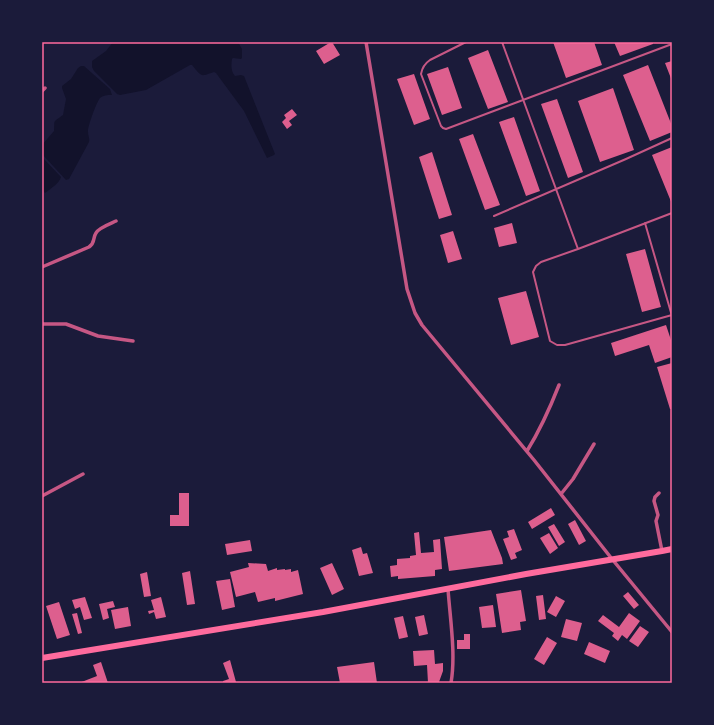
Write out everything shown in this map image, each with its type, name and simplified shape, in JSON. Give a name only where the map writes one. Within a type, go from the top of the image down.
[{"type":"highway","points":[[42,658],[323,612],[526,574],[672,549]]},
{"type":"street","points":[[366,42],[407,289],[413,308],[422,325],[527,451],[672,632]]},
{"type":"street","points":[[42,267],[89,247],[94,242],[97,230],[116,221]]},
{"type":"street","points":[[42,324],[66,324],[98,336],[133,341]]},
{"type":"street","points":[[527,451],[544,420],[559,385]]},
{"type":"street","points":[[561,494],[573,479],[594,444]]},
{"type":"street","points":[[42,496],[83,474]]},
{"type":"street","points":[[658,493],[654,501],[658,515],[656,521],[662,551]]},
{"type":"street","points":[[448,589],[452,641],[451,683]]},
{"type":"lane","points":[[466,42],[430,60],[422,69],[421,74],[440,126],[446,129],[672,44]]},
{"type":"lane","points":[[502,42],[578,249]]},
{"type":"lane","points":[[494,216],[672,138]]},
{"type":"lane","points":[[645,223],[672,316],[565,345],[557,345],[550,341],[533,272],[536,266],[541,262],[578,249],[645,223],[672,213]]},
{"type":"shaded area","points":[[113,42],[238,42],[242,49],[242,58],[233,58],[231,66],[235,76],[244,76],[275,154],[267,158],[244,111],[214,72],[202,75],[192,65],[190,65],[146,90],[120,95],[117,94],[94,71],[92,67],[92,61],[106,51]]},
{"type":"shaded area","points":[[81,66],[84,66],[110,89],[112,95],[107,95],[100,98],[89,125],[89,142],[69,179],[66,180],[42,154],[42,145],[54,131],[55,122],[57,119],[63,115],[66,99],[62,86],[71,79]]},
{"type":"shaded area","points":[[42,157],[61,177],[57,184],[45,193],[42,189]]},
{"type":"building","points":[[331,42],[340,55],[324,64],[316,51]]},
{"type":"building","points":[[553,42],[594,42],[602,65],[566,78]]},
{"type":"building","points":[[614,42],[653,42],[653,44],[620,56]]},
{"type":"building","points":[[488,50],[508,102],[488,109],[468,58]]},
{"type":"building","points":[[672,61],[672,81],[665,63]]},
{"type":"building","points":[[648,65],[672,126],[672,132],[650,141],[623,75]]},
{"type":"building","points":[[448,67],[462,108],[442,115],[427,74]]},
{"type":"building","points":[[414,74],[430,119],[414,125],[397,79]]},
{"type":"building","points":[[613,88],[634,150],[600,162],[578,101]]},
{"type":"building","points":[[557,99],[583,172],[568,178],[541,104]]},
{"type":"building","points":[[292,109],[297,115],[289,121],[292,125],[287,129],[282,122],[286,118],[284,115]]},
{"type":"building","points":[[514,117],[540,191],[526,196],[499,122]]},
{"type":"building","points":[[473,134],[500,205],[485,210],[459,139]]},
{"type":"building","points":[[672,147],[672,204],[652,155]]},
{"type":"building","points":[[432,152],[452,215],[439,219],[419,157]]},
{"type":"building","points":[[512,223],[517,243],[499,247],[494,228]]},
{"type":"building","points":[[453,231],[462,259],[448,263],[440,235]]},
{"type":"building","points":[[645,249],[661,307],[642,312],[626,254]]},
{"type":"building","points":[[526,291],[539,337],[511,345],[498,298]]},
{"type":"building","points":[[666,325],[672,343],[672,357],[655,363],[649,345],[615,356],[611,343]]},
{"type":"building","points":[[672,363],[672,409],[670,409],[657,367]]},
{"type":"building","points":[[179,493],[189,493],[189,526],[170,526],[170,515],[179,515]]},
{"type":"building","points":[[551,508],[555,515],[532,529],[528,522]]},
{"type":"building","points":[[575,520],[586,541],[579,545],[568,524]]},
{"type":"building","points":[[554,524],[565,542],[559,546],[548,527]]},
{"type":"building","points":[[514,529],[522,550],[515,553],[517,558],[511,560],[503,539],[509,537],[507,531]]},
{"type":"building","points":[[491,530],[503,564],[449,571],[444,537]]},
{"type":"building","points":[[419,532],[421,553],[434,552],[433,540],[440,539],[442,569],[435,570],[435,576],[398,579],[398,576],[391,577],[390,566],[397,565],[397,559],[410,558],[410,556],[416,555],[414,533]]},
{"type":"building","points":[[549,533],[558,548],[550,554],[540,538]]},
{"type":"building","points":[[250,540],[252,551],[227,555],[225,544]]},
{"type":"building","points":[[361,547],[363,554],[367,553],[373,573],[359,576],[352,550]]},
{"type":"building","points":[[248,563],[266,564],[268,571],[277,568],[277,570],[291,569],[291,572],[298,570],[303,594],[275,601],[275,598],[258,602],[255,592],[236,597],[230,572],[249,567]]},
{"type":"building","points":[[332,563],[344,589],[332,595],[320,568]]},
{"type":"building","points":[[190,571],[195,604],[187,605],[182,573]]},
{"type":"building","points":[[147,572],[151,596],[144,597],[140,574]]},
{"type":"building","points":[[230,579],[235,607],[222,610],[216,581]]},
{"type":"building","points":[[521,590],[526,621],[520,622],[521,630],[502,633],[496,594]]},
{"type":"building","points":[[628,592],[639,605],[634,609],[623,596]]},
{"type":"building","points":[[543,595],[546,619],[539,620],[536,596]]},
{"type":"building","points":[[556,596],[565,601],[556,617],[547,612]]},
{"type":"building","points":[[85,597],[92,618],[84,620],[80,607],[75,609],[72,600]]},
{"type":"building","points":[[161,597],[166,617],[156,619],[154,612],[149,614],[148,611],[154,610],[151,600]]},
{"type":"building","points":[[113,601],[115,607],[107,609],[109,618],[103,620],[99,604]]},
{"type":"building","points":[[59,602],[70,635],[57,639],[46,606]]},
{"type":"building","points":[[493,605],[496,627],[482,628],[479,607]]},
{"type":"building","points":[[128,607],[131,626],[115,629],[111,610]]},
{"type":"building","points":[[77,613],[82,633],[78,634],[72,614]]},
{"type":"building","points":[[629,613],[640,621],[627,639],[622,635],[618,641],[612,636],[614,633],[598,621],[603,615],[619,627]]},
{"type":"building","points":[[424,615],[428,634],[419,636],[415,617]]},
{"type":"building","points":[[403,616],[408,637],[399,639],[394,618]]},
{"type":"building","points":[[566,619],[582,623],[577,641],[561,637]]},
{"type":"building","points":[[640,626],[649,632],[638,647],[629,641]]},
{"type":"building","points":[[464,634],[470,634],[470,649],[457,649],[457,640],[464,640]]},
{"type":"building","points":[[547,637],[557,643],[544,665],[534,659]]},
{"type":"building","points":[[589,642],[610,651],[605,663],[584,654]]},
{"type":"building","points":[[434,650],[435,664],[443,663],[443,671],[439,682],[428,683],[427,665],[414,666],[413,651]]},
{"type":"building","points":[[230,660],[236,682],[223,683],[223,681],[229,679],[223,663]]},
{"type":"building","points":[[101,662],[108,683],[79,683],[97,676],[93,665]]},
{"type":"building","points":[[374,662],[377,683],[340,683],[337,667]]}]
